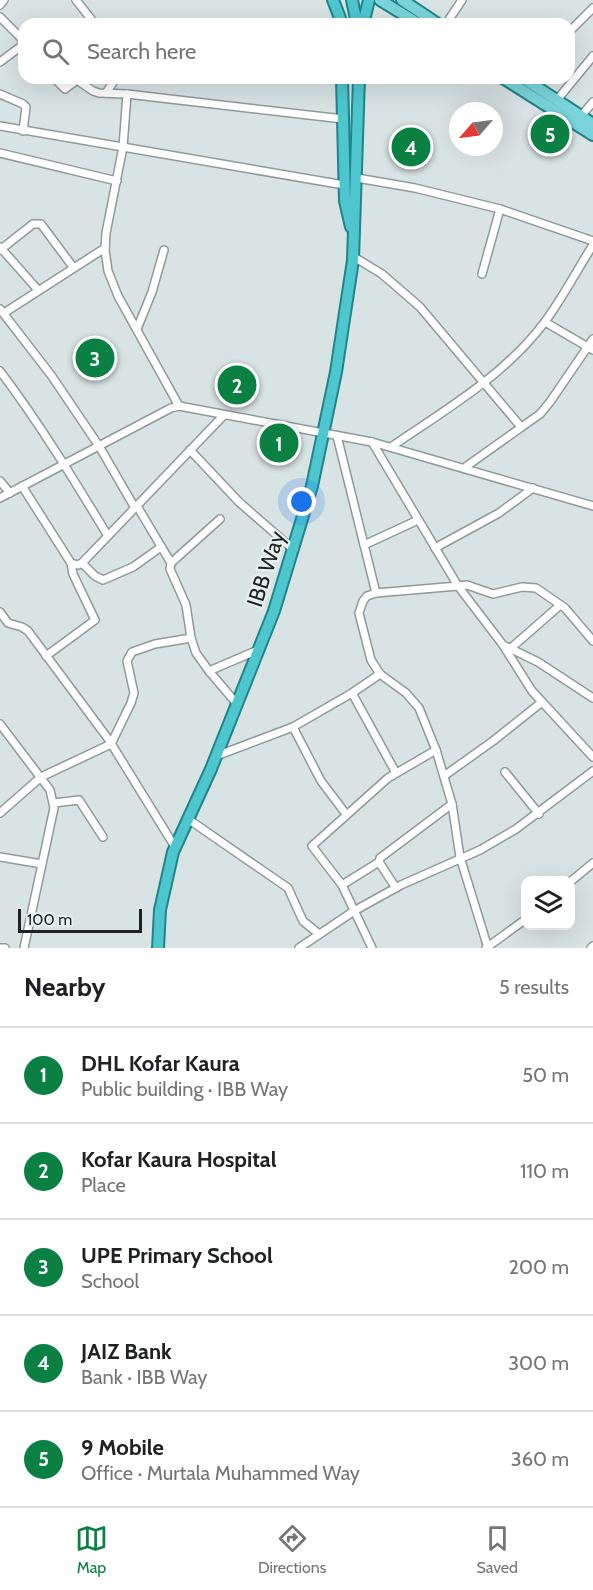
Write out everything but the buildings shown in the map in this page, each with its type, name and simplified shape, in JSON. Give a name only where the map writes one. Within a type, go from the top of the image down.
[{"type":"highway","points":[[333,0],[340,18]]},
{"type":"highway","points":[[352,0],[356,18]]},
{"type":"highway","points":[[364,18],[369,0]]},
{"type":"highway","points":[[342,84],[345,201],[354,239]]},
{"type":"highway","name":"IBB Way","points":[[158,948],[160,909],[176,847],[216,756],[274,611],[312,486],[336,372],[354,257],[358,84]]},
{"type":"main road","points":[[380,0],[408,18]]},
{"type":"main road","points":[[402,0],[429,18]]},
{"type":"main road","points":[[512,84],[593,135]]},
{"type":"main road","points":[[534,84],[593,124]]},
{"type":"street","points":[[0,5],[4,0]]},
{"type":"street","points":[[76,0],[90,18]]},
{"type":"street","points":[[450,18],[462,0]]},
{"type":"street","points":[[575,26],[593,8]]},
{"type":"street","points":[[0,17],[18,36]]},
{"type":"street","points":[[0,62],[18,48]]},
{"type":"street","points":[[575,78],[593,56]]},
{"type":"street","points":[[60,84],[65,89],[72,84]]},
{"type":"street","points":[[83,84],[93,91],[106,93],[343,119]]},
{"type":"street","points":[[106,93],[112,84]]},
{"type":"street","points":[[557,100],[570,84]]},
{"type":"street","points":[[0,94],[26,107],[23,131]]},
{"type":"street","points":[[127,94],[123,147],[107,229],[105,248],[108,271],[118,296],[180,406]]},
{"type":"street","points":[[581,117],[593,102]]},
{"type":"street","points":[[0,126],[344,185]]},
{"type":"street","points":[[0,153],[117,181]]},
{"type":"street","points":[[357,178],[415,188],[500,209],[593,243],[545,322],[531,338],[485,383],[391,447]]},
{"type":"street","points":[[482,274],[500,209]]},
{"type":"street","points":[[38,290],[1,249],[33,224],[41,224],[73,267]]},
{"type":"street","points":[[105,248],[2,311],[51,375],[99,446],[171,563]]},
{"type":"street","points":[[137,329],[159,273],[164,250]]},
{"type":"street","points":[[354,257],[382,274],[420,307],[521,427]]},
{"type":"street","points":[[545,322],[590,348]]},
{"type":"street","points":[[464,468],[540,414],[590,348],[593,339]]},
{"type":"street","points":[[0,371],[64,464],[108,536]]},
{"type":"street","points":[[0,498],[171,408],[180,406],[372,442],[593,506]]},
{"type":"street","points":[[71,563],[78,565],[82,563],[224,415]]},
{"type":"street","points":[[337,436],[376,593]]},
{"type":"street","points":[[372,442],[458,585],[507,646],[532,691],[593,758]]},
{"type":"street","points":[[190,450],[239,502],[294,550]]},
{"type":"street","points":[[0,481],[10,493]]},
{"type":"street","points":[[22,486],[71,563],[73,574],[95,620],[46,656]]},
{"type":"street","points":[[435,548],[499,513],[533,488]]},
{"type":"street","points":[[220,519],[171,563],[170,569],[186,605],[191,638],[196,653],[237,704]]},
{"type":"street","points":[[364,545],[418,520]]},
{"type":"street","points":[[82,563],[95,576],[103,580],[133,567],[161,547]]},
{"type":"street","points":[[521,922],[488,948],[460,857],[452,804],[436,750],[412,699],[380,674],[371,660],[359,613],[367,596],[376,593],[458,585],[467,585],[494,594],[522,587],[536,588],[573,615],[593,641]]},
{"type":"street","points":[[507,646],[560,604]]},
{"type":"street","points":[[0,612],[8,623],[28,631],[111,744],[176,847]]},
{"type":"street","points":[[0,813],[40,777],[111,744],[134,693],[127,661],[132,652],[155,644],[191,638]]},
{"type":"street","points":[[507,646],[548,668],[593,698]]},
{"type":"street","points":[[209,671],[258,650]]},
{"type":"street","points":[[216,756],[293,727],[380,674]]},
{"type":"street","points":[[352,693],[396,773]]},
{"type":"street","points":[[444,776],[494,741],[542,702]]},
{"type":"street","points":[[0,724],[50,790],[54,803],[24,948]]},
{"type":"street","points":[[293,727],[321,781],[346,814]]},
{"type":"street","points":[[372,948],[342,885],[312,846],[346,814],[396,773],[436,750]]},
{"type":"street","points":[[299,948],[354,911],[396,888],[498,840],[538,814],[593,771]]},
{"type":"street","points":[[505,772],[538,814]]},
{"type":"street","points":[[54,803],[79,800],[104,837]]},
{"type":"street","points":[[342,885],[379,862],[380,858],[452,804]]},
{"type":"street","points":[[188,819],[288,888],[303,921],[319,934]]},
{"type":"street","points":[[0,857],[42,864]]},
{"type":"street","points":[[379,862],[396,888]]},
{"type":"street","points":[[575,878],[593,863]]},
{"type":"street","points":[[0,948],[5,948]]},
{"type":"place","name":"9 Mobile","points":[[550,134]]},
{"type":"place","name":"JAIZ Bank","points":[[411,147]]},
{"type":"place","name":"UPE Primary School","points":[[95,358]]},
{"type":"place","name":"Kofar Kaura Hospital","points":[[237,385]]},
{"type":"place","name":"DHL Kofar Kaura","points":[[279,443]]}]
